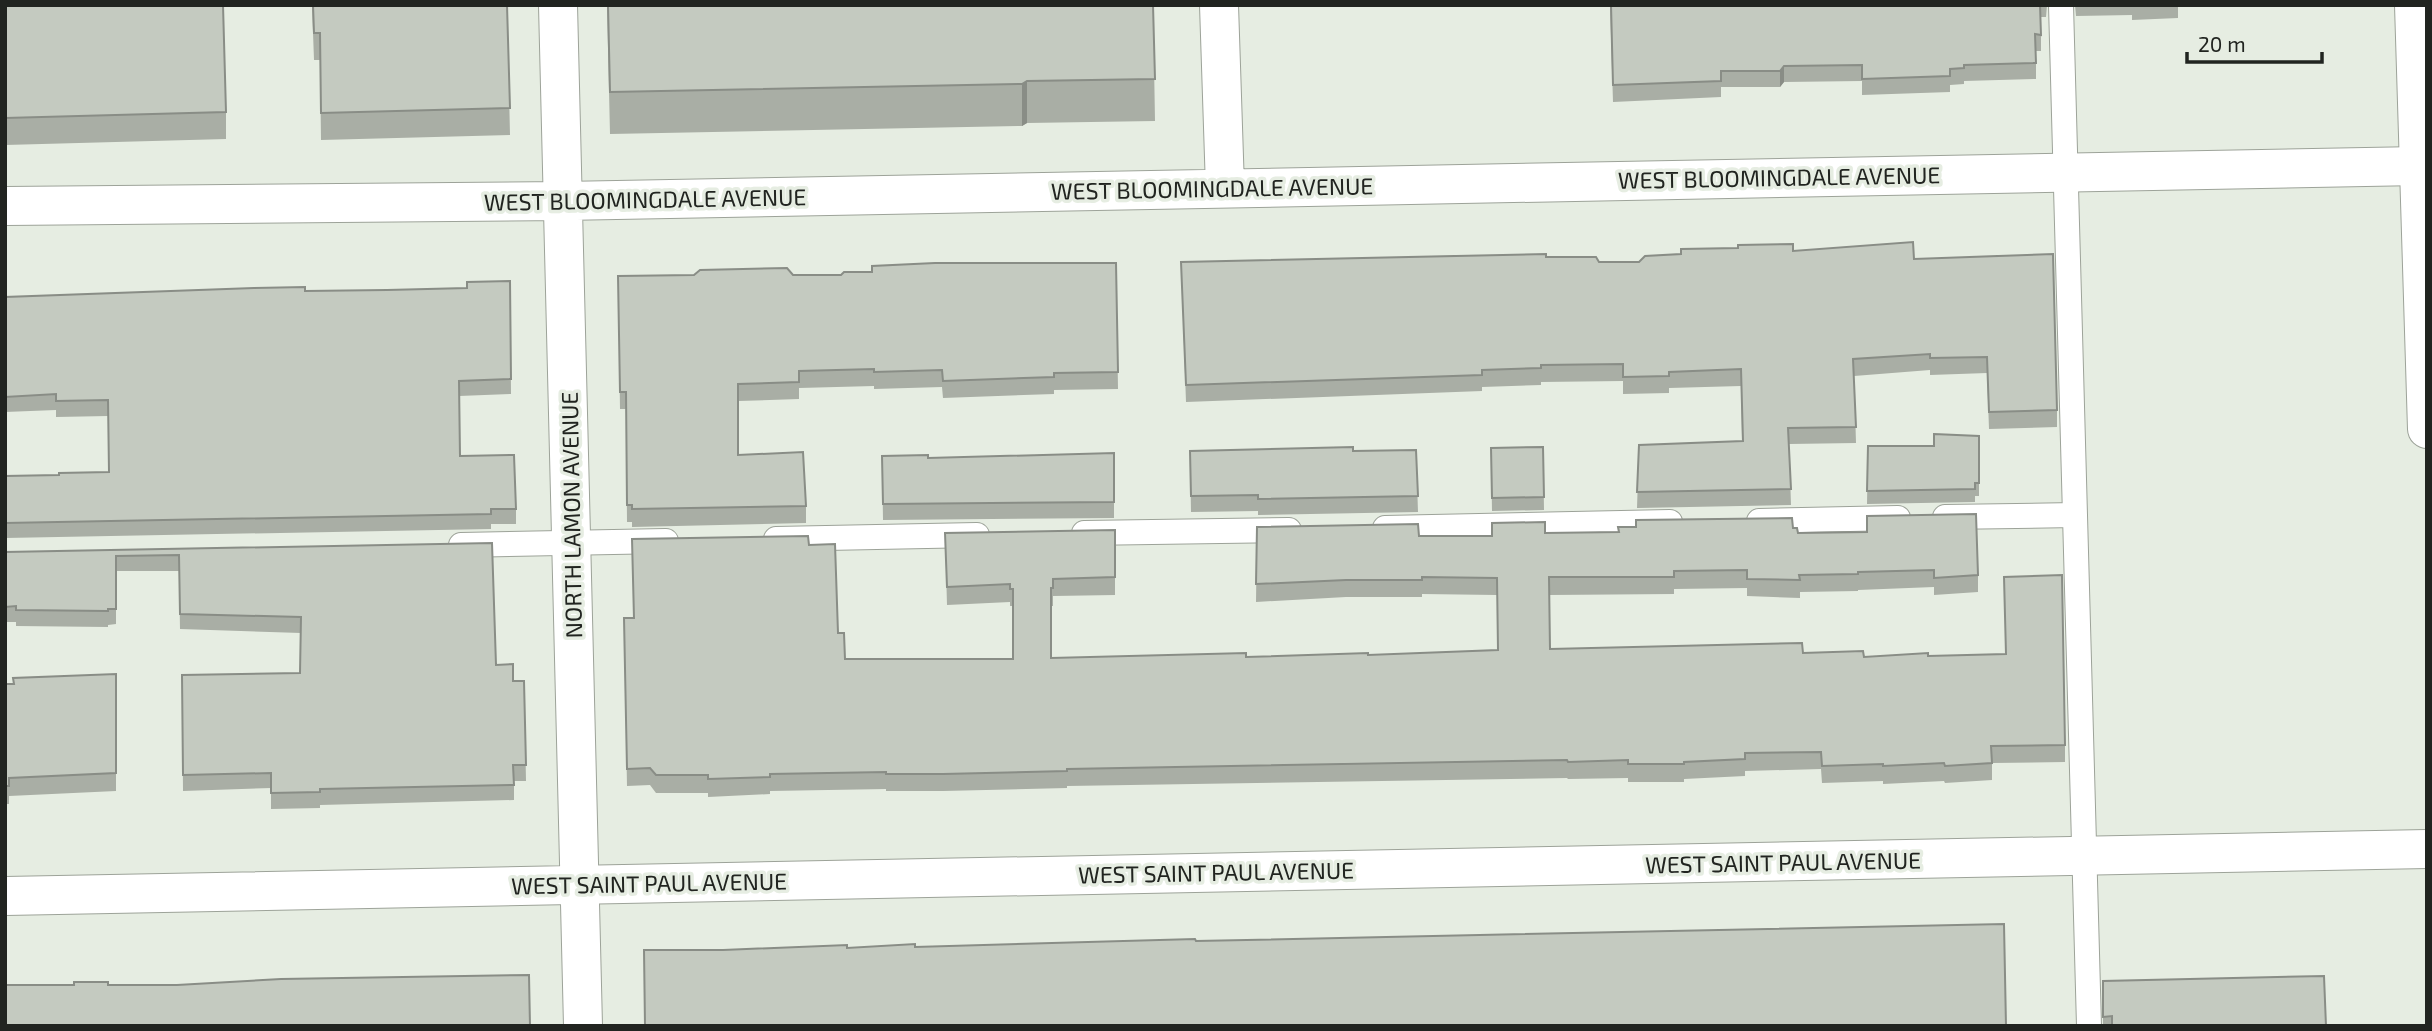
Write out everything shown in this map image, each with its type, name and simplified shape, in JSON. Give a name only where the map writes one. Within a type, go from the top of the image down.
[{"type":"street","name":"NORTH LAMON AVENUE","points":[[558,5],[583,1026]]},
{"type":"street","points":[[1219,5],[1225,188]]},
{"type":"street","points":[[2414,5],[2421,70],[2419,166],[2427,429]]},
{"type":"street","name":"WEST BLOOMINGDALE AVENUE","points":[[5,206],[563,201],[2419,166]]},
{"type":"street","name":"WEST SAINT PAUL AVENUE","points":[[5,896],[2427,849]]},
{"type":"lane","points":[[2061,5],[2088,1026]]},
{"type":"lane","points":[[1741,521],[2075,515]]},
{"type":"lane","points":[[1366,528],[1700,522]]},
{"type":"lane","points":[[1060,534],[1310,529]]},
{"type":"lane","points":[[754,539],[1004,535]]},
{"type":"lane","points":[[432,545],[685,541]]},
{"type":"building","points":[[5,5],[223,5],[226,112],[5,118]]},
{"type":"building","points":[[313,5],[507,5],[510,108],[321,113],[320,33],[314,33]]},
{"type":"building","points":[[608,5],[1153,5],[1155,79],[610,92]]},
{"type":"building","points":[[1611,5],[2040,5],[2041,35],[2035,34],[2036,63],[1964,65],[1964,68],[1950,69],[1950,76],[1862,79],[1862,65],[1784,66],[1780,71],[1721,71],[1721,81],[1613,85]]},
{"type":"building","points":[[1913,242],[1914,259],[2053,254],[2057,410],[1989,412],[1987,357],[1930,358],[1930,354],[1853,359],[1856,427],[1788,428],[1791,489],[1637,492],[1639,445],[1743,441],[1741,369],[1669,372],[1669,376],[1623,377],[1623,364],[1541,365],[1541,368],[1482,370],[1482,375],[1186,385],[1181,262],[1546,254],[1546,257],[1596,257],[1599,262],[1639,262],[1645,256],[1681,254],[1681,249],[1793,244],[1793,251]]},
{"type":"building","points":[[935,263],[1116,263],[1118,372],[1054,373],[1054,377],[943,381],[942,370],[799,371],[799,382],[738,384],[738,455],[803,452],[806,506],[632,509],[632,505],[627,505],[626,392],[620,392],[618,276],[694,275],[700,270],[787,268],[793,275],[841,275],[844,272],[872,272],[872,266]]},
{"type":"building","points":[[510,281],[511,379],[459,381],[460,456],[514,455],[516,509],[491,509],[491,514],[5,523],[5,476],[109,472],[108,400],[56,401],[56,394],[5,397],[5,297],[305,287],[305,291],[467,288],[467,282]]},
{"type":"building","points":[[1934,434],[1979,436],[1979,483],[1975,483],[1975,489],[1867,491],[1868,446],[1934,446]]},
{"type":"building","points":[[1353,447],[1353,451],[1416,450],[1418,496],[1258,499],[1258,495],[1191,496],[1190,451]]},
{"type":"building","points":[[1543,447],[1544,497],[1492,498],[1491,448]]},
{"type":"building","points":[[1114,453],[1114,502],[883,504],[882,456],[928,455],[928,458]]},
{"type":"building","points":[[1976,514],[1978,575],[1934,578],[1934,570],[1799,575],[1800,580],[1747,579],[1747,570],[1674,571],[1674,577],[1549,577],[1550,649],[1802,643],[1803,653],[1863,651],[1864,657],[1928,653],[1928,656],[2006,654],[2004,577],[2062,575],[2065,745],[1991,746],[1992,763],[1945,766],[1944,763],[1822,766],[1821,752],[1745,753],[1745,759],[1684,764],[1567,760],[1067,769],[943,774],[770,774],[770,777],[708,779],[708,775],[656,775],[650,768],[627,769],[624,618],[634,618],[632,539],[808,536],[809,545],[835,544],[838,633],[844,633],[845,659],[1013,659],[1013,589],[1010,589],[1010,584],[947,587],[945,533],[1115,530],[1115,577],[1053,579],[1051,658],[1246,653],[1246,657],[1368,655],[1498,650],[1497,578],[1422,577],[1422,580],[1256,584],[1257,527],[1418,524],[1419,536],[1492,536],[1492,523],[1545,522],[1545,533],[1619,532],[1618,527],[1636,527],[1636,520],[1792,518],[1793,528],[1797,528],[1798,533],[1867,532],[1867,516]]},
{"type":"building","points":[[492,543],[496,665],[513,664],[513,681],[524,681],[526,765],[513,765],[514,785],[320,789],[320,792],[271,793],[271,773],[183,775],[182,675],[300,673],[301,617],[180,614],[179,555],[116,556],[116,609],[16,610],[16,606],[5,607],[5,552]]},
{"type":"building","points":[[116,674],[116,773],[9,778],[9,786],[5,786],[5,684],[14,684],[13,678]]},
{"type":"building","points":[[2004,924],[2006,1026],[645,1026],[644,950],[847,945],[847,948],[915,944],[915,947]]},
{"type":"building","points":[[529,975],[530,1026],[5,1026],[5,985],[108,982],[108,985],[177,985],[281,979]]},
{"type":"building","points":[[2324,976],[2326,1026],[2112,1026],[2112,1016],[2103,1017],[2103,981]]}]
